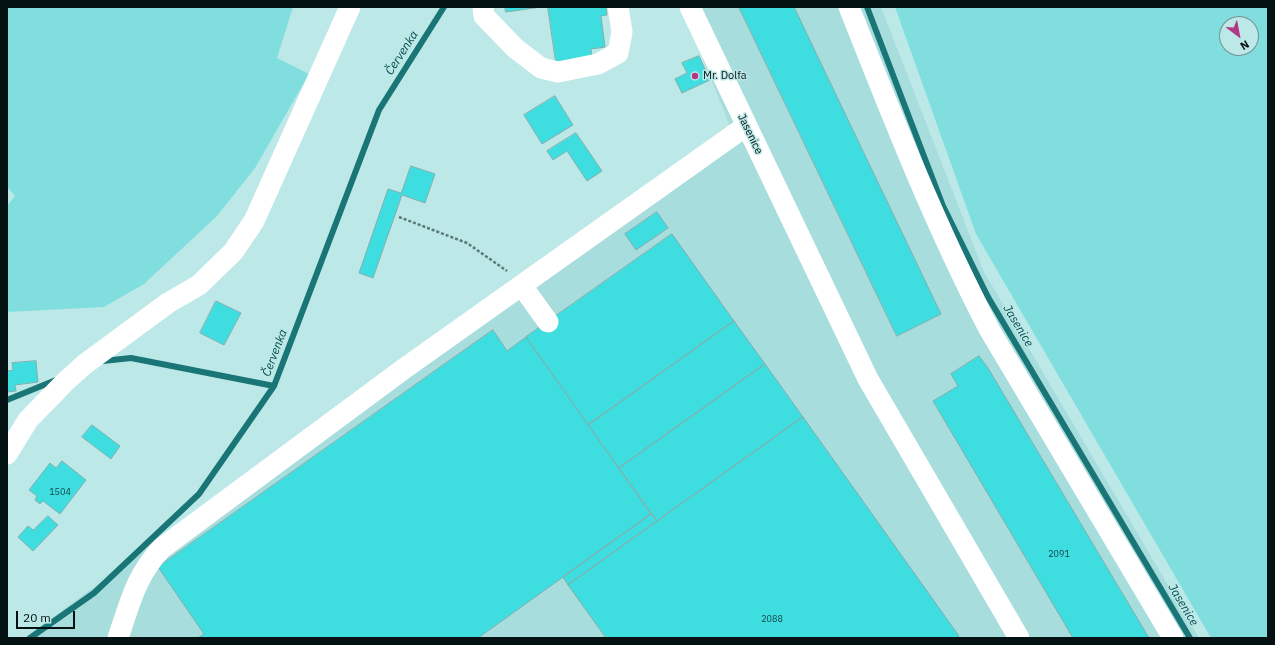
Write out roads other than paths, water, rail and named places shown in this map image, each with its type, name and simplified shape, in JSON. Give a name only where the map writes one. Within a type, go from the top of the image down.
[{"type":"street","points":[[7,454],[28,420],[85,364],[168,303],[199,285],[233,252],[254,221],[350,7]]},
{"type":"street","points":[[483,7],[484,16],[515,48],[541,68],[558,72],[598,64],[618,53],[622,32],[618,7]]},
{"type":"street","name":"Jasenice","points":[[690,7],[868,379],[1014,636]]},
{"type":"street","points":[[849,7],[908,157],[962,277],[989,329],[1173,638]]},
{"type":"street","points":[[118,638],[140,576],[150,560],[162,548],[405,368],[746,126]]},
{"type":"street","points":[[522,286],[548,322]]},
{"type":"waterway","name":"Červenka","points":[[30,638],[94,593],[199,494],[274,386],[379,110],[444,7]]},
{"type":"waterway","name":"Jasenice","points":[[867,7],[943,206],[988,297],[1190,638]]},
{"type":"waterway","points":[[103,361],[131,358],[274,386]]},
{"type":"waterway","points":[[7,400],[56,380]]},
{"type":"place","name":"Mr. Dolfa","points":[[695,76]]}]
